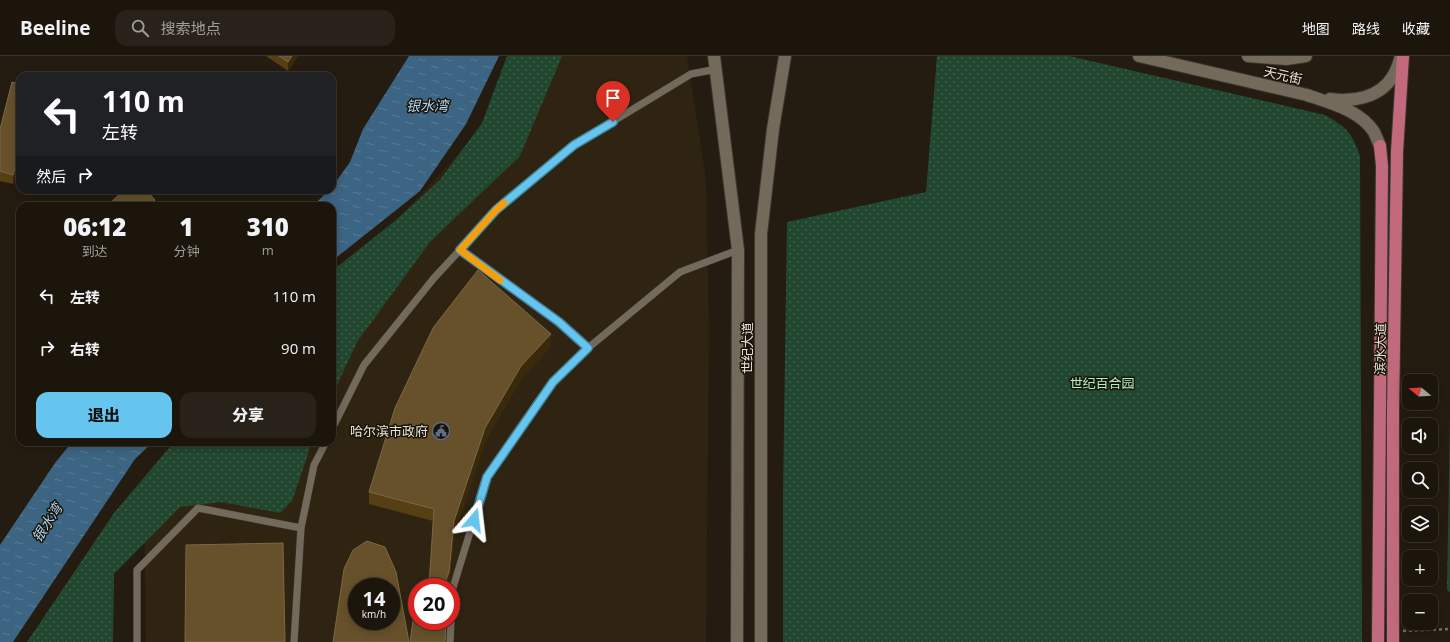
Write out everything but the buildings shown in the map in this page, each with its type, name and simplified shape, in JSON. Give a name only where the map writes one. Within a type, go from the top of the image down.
[{"type":"main road","name":"世纪大道","points":[[714,56],[717,69],[738,250],[737,642]]},
{"type":"main road","name":"世纪大道","points":[[761,642],[761,234],[773,129],[785,56]]},
{"type":"main road","name":"天元街","points":[[1139,56],[1313,97],[1358,115],[1374,132],[1380,146]]},
{"type":"main road","name":"天元街","points":[[1248,56],[1286,58],[1306,56]]},
{"type":"main road","points":[[1313,97],[1347,101],[1364,98],[1374,94],[1382,89],[1391,79],[1402,56]]},
{"type":"main road","name":"滨水大道","points":[[1393,637],[1393,410],[1397,152],[1402,56]]},
{"type":"main road","name":"滨水大道","points":[[1378,642],[1382,174],[1380,146]]},
{"type":"lane","points":[[336,421],[364,365],[434,278],[496,210],[574,145],[691,74],[717,69]]},
{"type":"lane","points":[[460,250],[559,322],[588,348]]},
{"type":"lane","points":[[456,578],[487,477],[553,382],[588,348],[680,272],[738,250]]},
{"type":"lane","points":[[294,642],[301,528],[314,465],[324,446]]},
{"type":"lane","points":[[137,642],[137,570],[198,508],[301,528]]},
{"type":"lane","points":[[450,642],[451,630]]},
{"type":"path","points":[[1393,637],[1450,629]]},
{"type":"shaded area","points":[[512,56],[687,56],[706,180],[709,331],[706,642],[146,642],[144,491],[186,446],[336,446],[336,286],[480,131]]},
{"type":"green space","points":[[507,56],[562,56],[520,156],[430,242],[357,342],[336,387],[336,268],[396,220],[440,180],[482,123]]},
{"type":"green space","name":"世纪百合园","points":[[937,56],[1069,56],[1325,115],[1338,123],[1351,135],[1360,156],[1362,642],[783,642],[783,493],[787,222],[926,192]]},
{"type":"green space","points":[[1450,414],[1450,592],[1447,590]]},
{"type":"green space","points":[[171,446],[311,446],[292,501],[280,513],[221,502],[180,507],[114,574],[113,642],[27,642],[114,513]]},
{"type":"water","name":"银水湾","points":[[409,56],[499,56],[466,124],[420,191],[336,258],[336,202],[317,202],[325,194],[336,194],[336,181],[350,162],[363,129]]},
{"type":"water","name":"银水湾","points":[[69,446],[149,446],[135,459],[13,642],[0,642],[0,545],[55,463]]},
{"type":"slow traffic","points":[[500,280],[460,250],[504,203]]},
{"type":"place","name":"哈尔滨市政府","points":[[441,431]]},
{"type":"route","points":[[474,520],[487,477],[553,382],[588,348],[559,322],[460,250],[496,210],[574,145],[613,122]]}]
